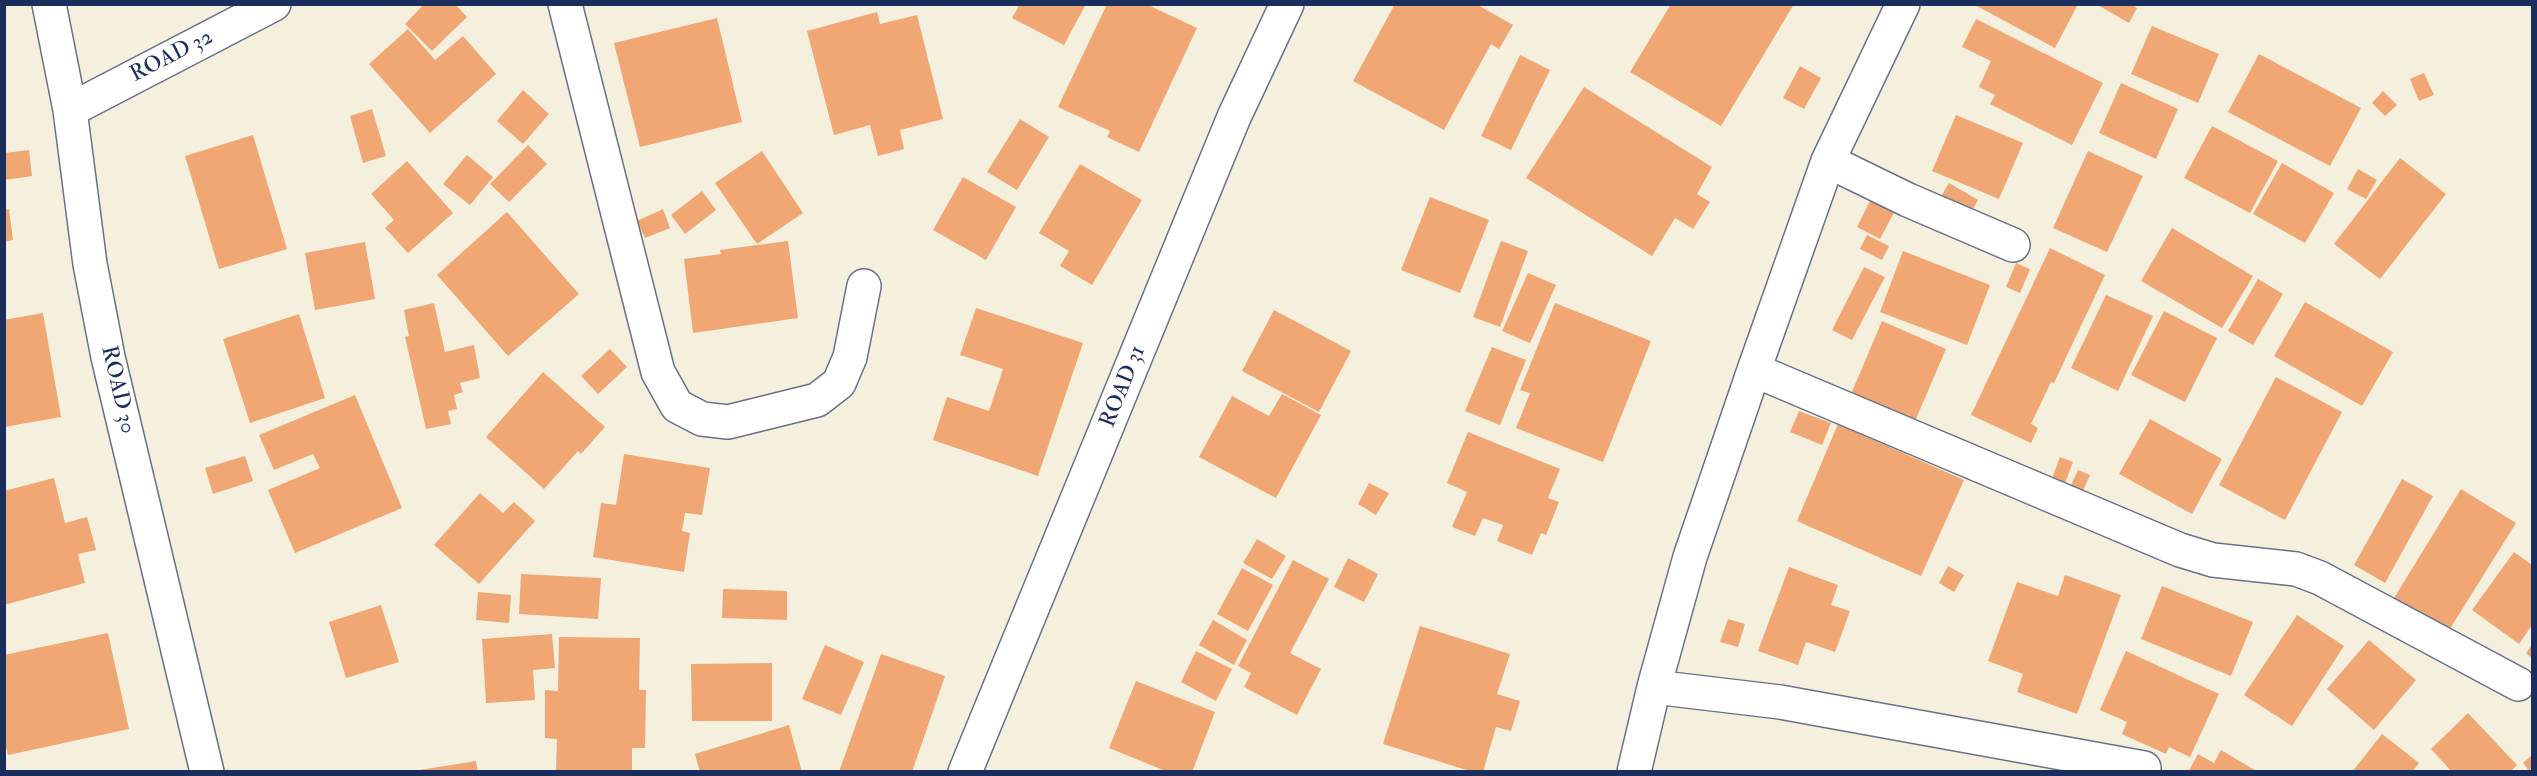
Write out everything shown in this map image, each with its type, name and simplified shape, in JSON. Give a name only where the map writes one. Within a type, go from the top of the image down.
[{"type":"street","name":"ROAD 30","points":[[49,4],[70,110],[90,264],[108,357],[207,771]]},
{"type":"street","name":"ROAD 32","points":[[70,110],[273,4]]},
{"type":"street","points":[[565,4],[658,372],[677,406],[702,420],[728,422],[817,400],[839,382],[850,357],[864,286]]},
{"type":"street","name":"ROAD 31","points":[[965,771],[1234,117],[1287,4]]},
{"type":"street","points":[[1634,771],[1654,687],[1690,557],[1754,369],[1828,161],[1903,4]]},
{"type":"street","points":[[1828,161],[1908,200],[2013,245]]},
{"type":"street","points":[[1754,369],[2180,550],[2213,560],[2296,569],[2320,578],[2518,684]]},
{"type":"street","points":[[1654,687],[1780,702],[2144,768]]},
{"type":"building","points":[[424,4],[455,4],[467,17],[432,51],[405,24]]},
{"type":"building","points":[[1020,4],[1086,4],[1064,45],[1012,18]]},
{"type":"building","points":[[1107,4],[1146,4],[1197,28],[1139,152],[1107,137],[1110,131],[1058,107]]},
{"type":"building","points":[[1395,4],[1476,4],[1513,25],[1499,49],[1491,44],[1444,130],[1353,81]]},
{"type":"building","points":[[1671,4],[1794,4],[1721,126],[1630,72]]},
{"type":"building","points":[[1973,4],[2078,4],[2055,48]]},
{"type":"building","points":[[2096,4],[2130,4],[2137,8],[2129,23]]},
{"type":"building","points":[[877,12],[880,24],[917,15],[943,119],[900,130],[904,149],[878,156],[870,125],[834,135],[807,31]]},
{"type":"building","points":[[717,18],[742,122],[640,147],[614,43]]},
{"type":"building","points":[[1976,19],[2103,83],[2072,145],[1990,104],[1995,95],[1979,87],[1991,61],[1962,47]]},
{"type":"building","points":[[2152,26],[2219,54],[2198,103],[2131,74]]},
{"type":"building","points":[[408,29],[435,60],[463,36],[496,74],[430,133],[369,64]]},
{"type":"building","points":[[2259,54],[2361,108],[2330,166],[2228,112]]},
{"type":"building","points":[[1520,55],[1550,70],[1511,150],[1481,136]]},
{"type":"building","points":[[1800,66],[1821,78],[1804,109],[1783,98]]},
{"type":"building","points":[[2424,73],[2434,95],[2419,101],[2410,79]]},
{"type":"building","points":[[2121,83],[2178,109],[2156,159],[2099,133]]},
{"type":"building","points":[[1584,87],[1712,167],[1697,194],[1710,202],[1693,229],[1675,218],[1652,256],[1526,178]]},
{"type":"building","points":[[523,90],[549,114],[523,144],[497,121]]},
{"type":"building","points":[[2383,91],[2397,105],[2385,116],[2372,103]]},
{"type":"building","points":[[372,109],[386,156],[363,163],[350,116]]},
{"type":"building","points":[[1956,115],[2023,143],[1999,199],[1932,171]]},
{"type":"building","points":[[1020,119],[1049,137],[1017,190],[987,172]]},
{"type":"building","points":[[2212,126],[2278,161],[2250,213],[2184,178]]},
{"type":"building","points":[[253,135],[287,249],[219,269],[185,156]]},
{"type":"building","points":[[528,145],[547,164],[509,202],[490,184]]},
{"type":"building","points":[[29,150],[32,176],[4,180],[4,153]]},
{"type":"building","points":[[762,151],[803,213],[757,244],[715,183]]},
{"type":"building","points":[[2088,151],[2143,176],[2107,252],[2053,228]]},
{"type":"building","points":[[467,155],[493,177],[470,205],[443,184]]},
{"type":"building","points":[[2400,158],[2446,194],[2380,279],[2334,244]]},
{"type":"building","points":[[407,161],[453,213],[408,253],[385,228],[394,220],[371,194]]},
{"type":"building","points":[[2282,163],[2334,193],[2305,243],[2253,214]]},
{"type":"building","points":[[1080,164],[1142,200],[1092,285],[1060,266],[1069,251],[1039,233]]},
{"type":"building","points":[[2358,169],[2377,180],[2366,199],[2347,189]]},
{"type":"building","points":[[963,177],[1016,207],[986,260],[933,230]]},
{"type":"building","points":[[1949,183],[1978,200],[1967,220],[1937,203]]},
{"type":"building","points":[[702,191],[716,210],[685,234],[671,215]]},
{"type":"building","points":[[1873,195],[1897,207],[1880,239],[1857,227]]},
{"type":"building","points":[[1430,197],[1489,220],[1460,293],[1401,270]]},
{"type":"building","points":[[9,209],[13,240],[4,242],[4,210]]},
{"type":"building","points":[[663,209],[670,228],[645,238],[637,221]]},
{"type":"building","points":[[507,212],[579,294],[508,356],[437,275]]},
{"type":"building","points":[[2172,228],[2253,276],[2222,328],[2141,281]]},
{"type":"building","points":[[1867,235],[1889,246],[1882,260],[1860,249]]},
{"type":"building","points":[[788,241],[798,318],[693,333],[684,259],[721,254],[720,250]]},
{"type":"building","points":[[1501,241],[1528,251],[1500,327],[1473,317]]},
{"type":"building","points":[[365,242],[375,299],[315,310],[305,253]]},
{"type":"building","points":[[2050,248],[2105,275],[2054,383],[2051,382],[2031,424],[2038,428],[2031,443],[1971,415]]},
{"type":"building","points":[[1903,251],[1990,285],[1967,345],[1880,312]]},
{"type":"building","points":[[2016,263],[2030,269],[2020,293],[2006,287]]},
{"type":"building","points":[[1864,267],[1885,277],[1852,340],[1832,330]]},
{"type":"building","points":[[1528,273],[1556,285],[1530,343],[1502,331]]},
{"type":"building","points":[[2258,279],[2283,294],[2253,345],[2228,331]]},
{"type":"building","points":[[2106,295],[2153,316],[2118,391],[2071,368]]},
{"type":"building","points":[[2305,302],[2393,352],[2362,406],[2274,356]]},
{"type":"building","points":[[434,303],[445,352],[474,345],[480,378],[460,383],[463,392],[454,395],[457,409],[448,411],[451,424],[426,429],[405,337],[409,336],[404,310]]},
{"type":"building","points":[[1555,303],[1651,341],[1603,462],[1516,428],[1530,393],[1520,390]]},
{"type":"building","points":[[976,308],[1083,343],[1038,476],[933,440],[947,397],[989,411],[1003,369],[960,355]]},
{"type":"building","points":[[1274,310],[1351,351],[1319,412],[1242,371]]},
{"type":"building","points":[[2164,311],[2217,338],[2185,402],[2131,375]]},
{"type":"building","points":[[43,313],[61,417],[4,427],[4,320]]},
{"type":"building","points":[[299,314],[325,398],[250,423],[223,339]]},
{"type":"building","points":[[1882,321],[1946,349],[1915,421],[1851,394]]},
{"type":"building","points":[[1492,347],[1526,360],[1500,425],[1465,411]]},
{"type":"building","points":[[610,349],[627,367],[598,394],[581,376]]},
{"type":"building","points":[[543,372],[605,427],[581,454],[578,451],[544,489],[486,437]]},
{"type":"building","points":[[2276,377],[2342,412],[2285,520],[2219,485]]},
{"type":"building","points":[[1282,394],[1321,415],[1276,498],[1199,457],[1232,396],[1269,416]]},
{"type":"building","points":[[355,395],[402,508],[295,553],[268,490],[320,468],[313,454],[274,470],[259,435]]},
{"type":"building","points":[[1799,411],[1831,423],[1822,445],[1790,432]]},
{"type":"building","points":[[2150,419],[2222,459],[2192,514],[2119,474]]},
{"type":"building","points":[[1838,424],[1964,480],[1921,576],[1797,521]]},
{"type":"building","points":[[1468,432],[1560,469],[1548,498],[1559,502],[1546,535],[1541,533],[1532,555],[1497,541],[1503,525],[1483,518],[1475,536],[1452,527],[1467,492],[1447,483]]},
{"type":"building","points":[[624,454],[710,468],[702,515],[685,513],[682,531],[690,533],[684,572],[593,557],[601,503],[616,505]]},
{"type":"building","points":[[245,456],[253,481],[213,494],[205,468]]},
{"type":"building","points":[[2060,457],[2073,462],[2064,486],[2051,481]]},
{"type":"building","points":[[2078,470],[2090,475],[2082,493],[2070,487]]},
{"type":"building","points":[[54,478],[65,523],[87,517],[96,550],[78,554],[85,583],[4,605],[4,491]]},
{"type":"building","points":[[2402,479],[2433,496],[2385,583],[2354,565]]},
{"type":"building","points":[[1369,483],[1389,493],[1376,515],[1358,504]]},
{"type":"building","points":[[2461,489],[2516,523],[2448,632],[2394,598]]},
{"type":"building","points":[[480,493],[503,513],[514,502],[535,521],[479,584],[434,545]]},
{"type":"building","points":[[1257,539],[1286,556],[1272,579],[1243,563]]},
{"type":"building","points":[[2514,552],[2532,565],[2532,625],[2519,644],[2472,610]]},
{"type":"building","points":[[1348,558],[1378,574],[1364,602],[1334,587]]},
{"type":"building","points":[[1293,560],[1329,579],[1290,653],[1321,669],[1297,715],[1244,687],[1251,673],[1238,666]]},
{"type":"building","points":[[1948,566],[1964,575],[1954,592],[1939,583]]},
{"type":"building","points":[[1789,567],[1838,585],[1831,605],[1850,611],[1835,652],[1806,642],[1798,665],[1758,651]]},
{"type":"building","points":[[1242,568],[1273,585],[1248,631],[1217,614]]},
{"type":"building","points":[[521,574],[601,578],[598,619],[519,614]]},
{"type":"building","points":[[2065,575],[2121,595],[2077,714],[2017,692],[2023,674],[1988,661],[2017,582],[2058,596]]},
{"type":"building","points":[[2162,586],[2253,622],[2231,676],[2141,639]]},
{"type":"building","points":[[723,589],[787,591],[787,620],[722,618]]},
{"type":"building","points":[[478,592],[511,595],[509,623],[476,620]]},
{"type":"building","points":[[381,605],[399,662],[346,678],[329,622]]},
{"type":"building","points":[[2297,615],[2344,646],[2292,726],[2244,695]]},
{"type":"building","points":[[1728,619],[1745,624],[1738,647],[1720,642]]},
{"type":"building","points":[[1213,620],[1247,640],[1234,665],[1199,645]]},
{"type":"building","points":[[1420,626],[1510,654],[1497,694],[1520,701],[1511,731],[1496,727],[1483,772],[1473,772],[1383,744]]},
{"type":"building","points":[[108,633],[129,729],[8,755],[4,740],[4,655]]},
{"type":"building","points":[[552,634],[555,668],[533,670],[535,700],[486,703],[482,639]]},
{"type":"building","points":[[559,637],[640,638],[639,690],[646,690],[645,748],[632,748],[632,772],[556,772],[557,739],[545,738],[545,690],[558,691]]},
{"type":"building","points":[[2369,640],[2416,680],[2374,730],[2327,689]]},
{"type":"building","points":[[825,645],[864,662],[841,715],[802,699]]},
{"type":"building","points":[[2532,645],[2532,658],[2526,653]]},
{"type":"building","points":[[1196,651],[1232,669],[1216,701],[1181,682]]},
{"type":"building","points":[[2126,651],[2219,694],[2190,757],[2169,747],[2166,754],[2122,734],[2127,722],[2100,710]]},
{"type":"building","points":[[881,654],[945,676],[912,772],[839,772]]},
{"type":"building","points":[[772,663],[772,721],[692,721],[691,664]]},
{"type":"building","points":[[1136,681],[1215,712],[1192,772],[1168,772],[1109,748]]},
{"type":"building","points":[[2468,713],[2517,765],[2510,772],[2452,772],[2431,749]]},
{"type":"building","points":[[789,725],[802,772],[700,772],[695,754]]},
{"type":"building","points":[[2382,734],[2419,763],[2412,772],[2352,772]]},
{"type":"building","points":[[2221,750],[2258,772],[2188,772],[2198,754],[2214,763]]},
{"type":"building","points":[[2532,755],[2532,772],[2530,772],[2523,763]]},
{"type":"building","points":[[476,761],[478,772],[420,772],[420,770]]}]
